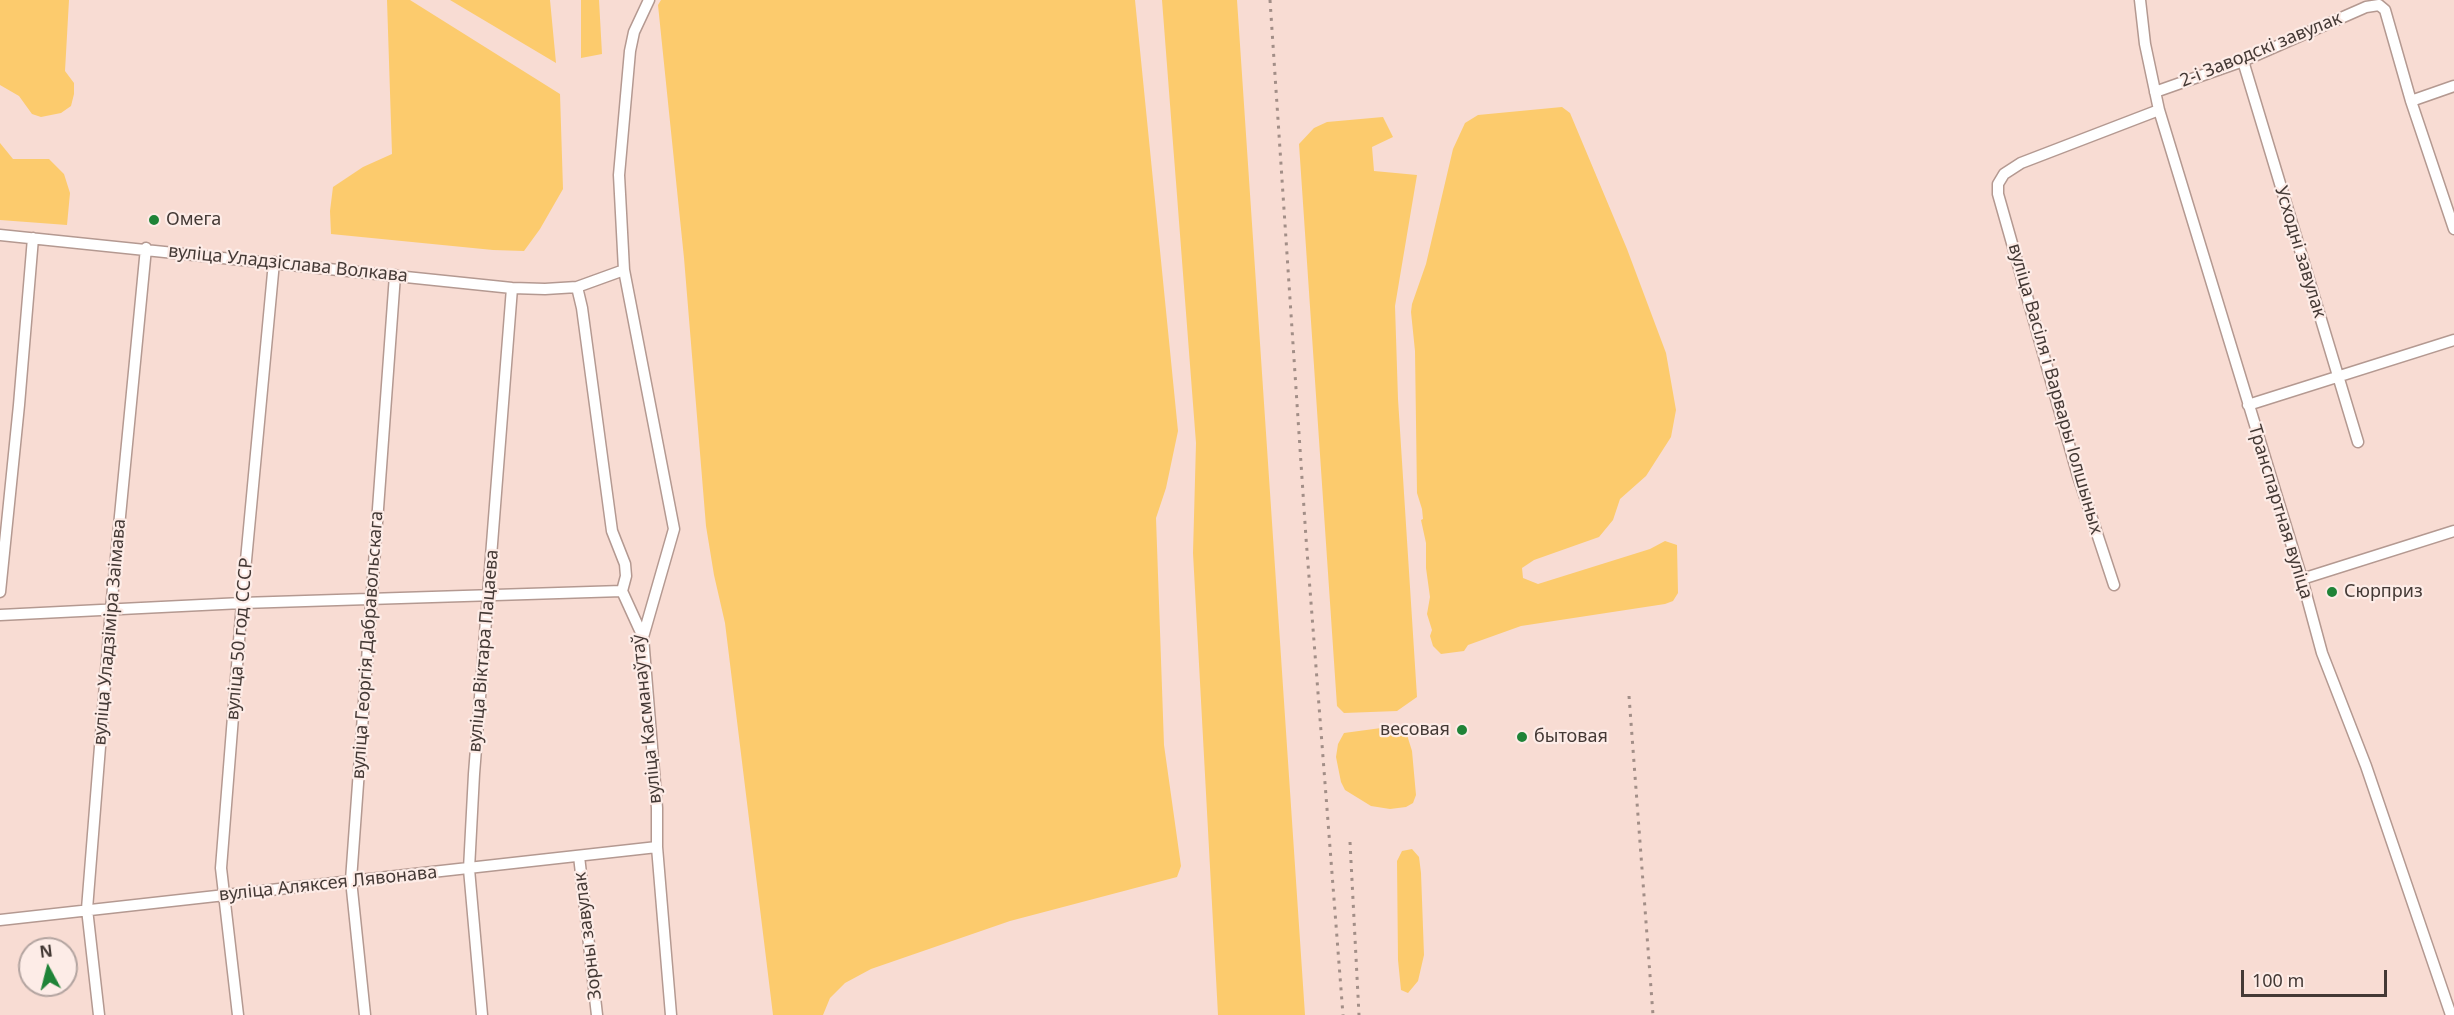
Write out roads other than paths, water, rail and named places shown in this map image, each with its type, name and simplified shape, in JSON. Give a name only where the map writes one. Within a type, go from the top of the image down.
[{"type":"street","points":[[643,637],[674,530],[624,270],[618,167],[624,97],[634,32],[649,0]]},
{"type":"street","name":"Транспартная вуліца","points":[[2140,0],[2145,44],[2159,110],[2302,579],[2322,653],[2366,766],[2451,1015]]},
{"type":"street","name":"2-і Заводскі завулак","points":[[2155,92],[2242,61],[2366,7],[2379,5],[2385,10],[2410,101],[2454,229]]},
{"type":"street","name":"Усходні завулак","points":[[2242,61],[2358,442]]},
{"type":"street","points":[[2410,101],[2454,86]]},
{"type":"street","name":"вуліца Васіля і Варвары Іолшыных","points":[[2114,585],[2079,476],[1998,194],[1998,184],[2004,174],[2021,163],[2159,110]]},
{"type":"street","name":"вуліца Уладзіслава Волкава","points":[[0,235],[146,248],[512,288],[577,287],[624,270]]},
{"type":"street","points":[[0,592],[33,238]]},
{"type":"street","name":"вуліца Уладзіміра Заімава","points":[[99,1015],[87,909],[111,609],[146,248]]},
{"type":"street","name":"вуліца 50 год СССР","points":[[238,1015],[221,868],[242,603],[274,262]]},
{"type":"street","name":"вуліца Георгія Дабравольскага","points":[[364,1015],[351,880],[395,275]]},
{"type":"street","name":"вуліца Касманаўтаў","points":[[577,287],[582,308],[612,531],[625,564],[627,576],[622,591],[643,637],[671,1015]]},
{"type":"street","name":"вуліца Віктара Пацаева","points":[[482,1015],[470,869],[474,774],[512,288]]},
{"type":"street","points":[[2248,405],[2454,340]]},
{"type":"street","points":[[2302,579],[2454,531]]},
{"type":"street","points":[[0,615],[242,603],[622,591]]},
{"type":"street","name":"вуліца Аляксея Лявонава","points":[[0,920],[657,847]]},
{"type":"street","name":"Зорны завулак","points":[[579,856],[597,1015]]},
{"type":"railway","points":[[1270,0],[1306,538],[1343,1015]]},
{"type":"railway","points":[[1629,696],[1653,1015]]},
{"type":"railway","points":[[1350,842],[1359,1015]]},
{"type":"place","name":"Омега","points":[[154,220]]},
{"type":"place","name":"Сюрприз","points":[[2332,592]]},
{"type":"place","name":"весовая","points":[[1462,730]]},
{"type":"place","name":"бытовая","points":[[1522,737]]}]
